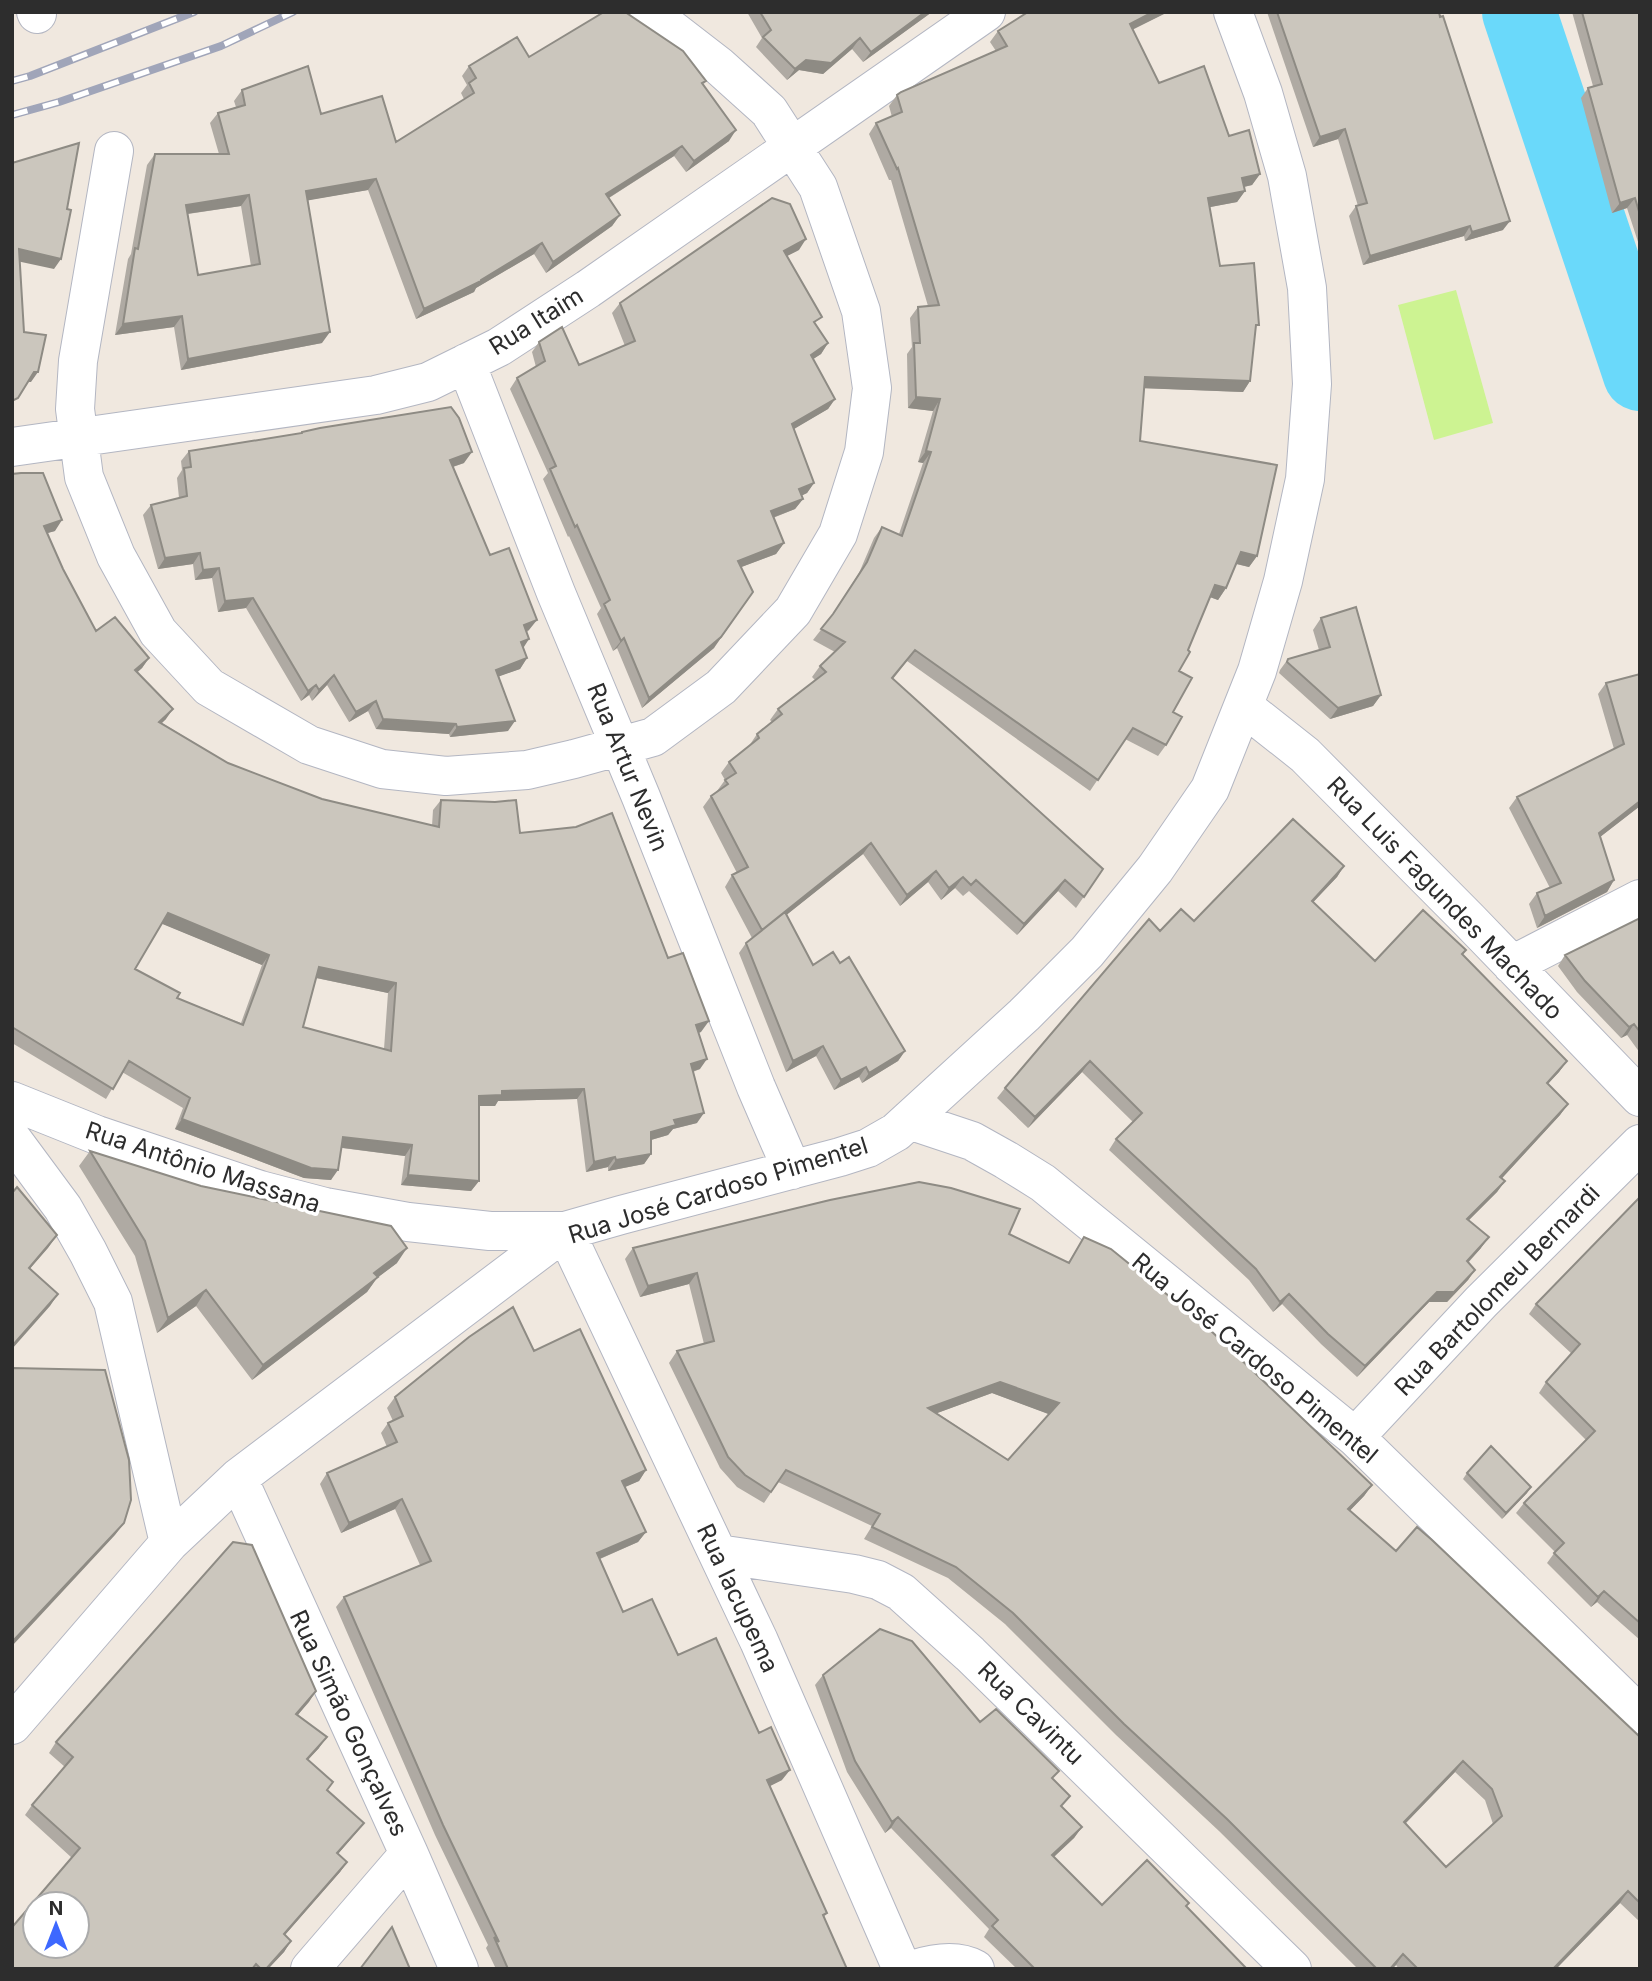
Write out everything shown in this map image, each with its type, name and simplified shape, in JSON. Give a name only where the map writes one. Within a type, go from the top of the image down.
[{"type":"street","points":[[114,151],[78,361],[75,409],[84,477],[116,556],[158,632],[209,687],[309,745],[382,769],[446,776],[527,770],[620,746],[653,737],[721,687],[793,611],[838,534],[864,452],[872,388],[861,310],[818,187],[769,111],[719,66],[649,12]]},
{"type":"street","name":"Rua Itaim","points":[[12,447],[376,395],[428,382],[499,348],[588,289],[986,12]]},
{"type":"street","points":[[909,1120],[1024,1015],[1087,952],[1155,869],[1210,789],[1257,671],[1283,581],[1303,492],[1312,384],[1307,288],[1287,176],[1263,93],[1233,12]]},
{"type":"street","name":"Rua Artur Nevin","points":[[466,363],[556,593],[792,1170]]},
{"type":"street","name":"Rua Luis Fagundes Machado","points":[[1243,706],[1305,755],[1640,1097]]},
{"type":"street","points":[[1512,965],[1640,899]]},
{"type":"street","name":"Rua Antônio Massana","points":[[12,1101],[97,1135],[260,1190],[325,1207],[408,1222],[490,1231],[565,1231]]},
{"type":"street","name":"Rua José Cardoso Pimentel","points":[[12,1725],[169,1544],[238,1478],[565,1231],[868,1147],[896,1132],[909,1120],[972,1141],[1043,1183],[1354,1437],[1640,1715]]},
{"type":"street","points":[[12,1139],[63,1208],[89,1252],[113,1302],[169,1544]]},
{"type":"street","name":"Rua Bartolomeu Bernardi","points":[[1354,1437],[1481,1302],[1640,1144]]},
{"type":"street","name":"Rua Iacupema","points":[[565,1231],[759,1641],[902,1969]]},
{"type":"street","name":"Rua Simão Gonçalves","points":[[238,1478],[410,1854],[459,1969]]},
{"type":"street","name":"Rua Cavintu","points":[[718,1554],[854,1574],[878,1580],[901,1592],[970,1654],[1292,1969]]},
{"type":"street","points":[[310,1969],[410,1854]]},
{"type":"street","points":[[915,1969],[933,1963],[965,1963],[975,1969]]},
{"type":"green space","points":[[1456,290],[1493,423],[1434,440],[1398,305]]},
{"type":"building","points":[[604,12],[625,12],[683,51],[706,81],[702,83],[736,130],[694,161],[682,146],[606,194],[620,215],[553,262],[542,243],[481,281],[424,309],[376,179],[306,191],[330,332],[188,359],[182,316],[123,324],[135,248],[138,249],[155,154],[229,154],[218,113],[245,105],[242,90],[308,66],[321,114],[382,96],[396,142],[474,93],[469,83],[476,78],[469,66],[517,37],[529,57]],"holes":[[[249,195],[260,264],[198,275],[186,205]]]},
{"type":"building","points":[[760,12],[925,12],[871,52],[860,38],[831,63],[806,60],[795,69],[763,37],[771,30]]},
{"type":"building","points":[[1028,12],[1153,12],[1130,24],[1159,83],[1204,66],[1229,136],[1249,130],[1260,174],[1242,178],[1245,191],[1208,198],[1220,266],[1254,263],[1259,325],[1256,325],[1250,381],[1145,377],[1140,441],[1277,465],[1257,556],[1241,552],[1226,588],[1215,585],[1188,650],[1190,652],[1179,671],[1192,678],[1173,712],[1182,717],[1166,745],[1133,728],[1098,780],[915,650],[892,678],[1103,869],[1084,897],[1065,880],[1024,924],[976,880],[971,885],[963,877],[949,888],[936,871],[907,895],[871,843],[762,930],[732,875],[748,867],[711,796],[728,784],[725,780],[736,773],[729,762],[759,738],[757,734],[782,714],[778,709],[826,672],[820,666],[845,642],[821,629],[867,562],[882,527],[902,536],[931,452],[926,451],[940,399],[916,397],[914,343],[920,343],[918,307],[939,305],[898,168],[876,123],[902,112],[897,95],[901,92],[1007,46],[998,31]]},
{"type":"building","points":[[1277,12],[1439,12],[1440,17],[1443,16],[1510,221],[1472,232],[1470,226],[1370,256],[1356,206],[1367,203],[1345,129],[1320,137]]},
{"type":"building","points":[[1582,12],[1640,12],[1640,215],[1635,198],[1620,203],[1588,88],[1602,84]]},
{"type":"building","points":[[79,143],[67,209],[71,210],[61,259],[19,249],[24,332],[46,335],[38,372],[34,372],[18,398],[12,401],[12,163]]},
{"type":"building","points":[[772,198],[790,204],[806,239],[784,251],[822,317],[814,322],[828,343],[811,355],[835,399],[792,424],[814,483],[799,489],[803,499],[771,511],[784,543],[738,561],[753,592],[721,637],[649,698],[624,638],[621,641],[604,604],[610,600],[550,469],[556,466],[517,378],[545,361],[539,342],[562,327],[579,365],[635,341],[620,303]]},
{"type":"building","points":[[451,407],[459,418],[472,452],[450,460],[490,555],[509,548],[537,620],[524,625],[529,639],[521,642],[527,658],[496,670],[515,721],[457,727],[456,724],[383,719],[376,701],[356,712],[334,675],[319,690],[316,685],[308,691],[253,598],[225,601],[219,568],[203,570],[200,553],[165,558],[151,505],[187,496],[184,468],[191,467],[189,451]]},
{"type":"building","points":[[43,473],[62,520],[44,526],[63,569],[96,631],[115,617],[149,658],[135,670],[173,709],[159,722],[228,763],[322,799],[439,827],[441,800],[516,800],[520,833],[576,827],[612,813],[668,958],[683,953],[709,1021],[696,1025],[707,1059],[691,1064],[704,1113],[674,1120],[676,1125],[651,1132],[651,1154],[594,1162],[584,1089],[502,1091],[502,1095],[479,1096],[479,1181],[408,1175],[412,1145],[343,1137],[338,1170],[311,1168],[182,1119],[190,1098],[129,1061],[113,1089],[12,1027],[12,474]],"holes":[[[168,913],[269,955],[243,1025],[177,998],[180,993],[135,969]],[[319,967],[396,983],[391,1051],[303,1027]]]},
{"type":"building","points":[[1356,607],[1381,695],[1338,708],[1287,662],[1288,659],[1330,647],[1321,618]]},
{"type":"building","points":[[1640,674],[1640,801],[1599,833],[1614,880],[1545,916],[1537,893],[1561,883],[1517,797],[1624,744],[1606,683]]},
{"type":"building","points":[[1293,819],[1344,866],[1312,901],[1375,961],[1423,910],[1466,950],[1462,954],[1567,1061],[1547,1083],[1568,1104],[1500,1177],[1505,1181],[1467,1219],[1489,1237],[1467,1261],[1475,1270],[1454,1292],[1437,1292],[1365,1366],[1328,1334],[1289,1294],[1280,1302],[1256,1269],[1116,1139],[1142,1113],[1090,1061],[1035,1117],[1005,1088],[1149,919],[1160,931],[1181,909],[1194,921]]},
{"type":"building","points":[[785,912],[813,965],[833,952],[840,963],[849,957],[905,1051],[869,1073],[866,1067],[841,1080],[823,1046],[793,1061],[746,943]]},
{"type":"building","points":[[1640,918],[1640,1032],[1634,1024],[1629,1027],[1585,981],[1565,955]]},
{"type":"building","points":[[90,1151],[201,1186],[391,1226],[407,1248],[374,1273],[378,1277],[263,1365],[206,1290],[168,1318],[145,1241]]},
{"type":"building","points":[[919,1182],[951,1188],[1020,1209],[1009,1234],[1069,1263],[1084,1237],[1111,1249],[1207,1327],[1372,1485],[1348,1509],[1396,1551],[1417,1527],[1640,1737],[1640,1903],[1628,1891],[1553,1969],[1418,1969],[1403,1954],[1390,1969],[1377,1969],[1227,1819],[1124,1724],[1013,1613],[956,1567],[872,1527],[880,1514],[786,1470],[771,1492],[745,1475],[728,1457],[677,1351],[714,1341],[697,1273],[648,1286],[633,1248],[830,1200]],"holes":[[[1000,1382],[1059,1403],[1008,1460],[928,1408]],[[1463,1761],[1492,1789],[1502,1816],[1446,1867],[1404,1822]]]},
{"type":"building","points":[[17,1187],[57,1235],[29,1268],[58,1294],[12,1346],[12,1193]]},
{"type":"building","points":[[1640,1197],[1640,1623],[1604,1591],[1598,1597],[1554,1553],[1564,1543],[1524,1503],[1595,1431],[1546,1382],[1580,1344],[1536,1304]]},
{"type":"building","points":[[513,1307],[534,1351],[580,1329],[646,1470],[622,1481],[646,1532],[597,1553],[623,1612],[652,1599],[678,1655],[716,1638],[759,1733],[771,1727],[790,1770],[767,1780],[827,1913],[823,1915],[847,1969],[508,1969],[494,1937],[499,1942],[443,1825],[344,1597],[431,1561],[402,1499],[349,1523],[327,1473],[397,1442],[388,1423],[403,1416],[395,1397],[469,1337]]},
{"type":"building","points":[[12,1368],[105,1370],[129,1460],[131,1500],[124,1523],[12,1642]]},
{"type":"building","points":[[1491,1446],[1531,1487],[1506,1513],[1467,1473]]},
{"type":"building","points":[[233,1542],[252,1545],[316,1691],[296,1714],[327,1737],[307,1759],[333,1782],[327,1790],[364,1823],[337,1853],[347,1862],[284,1934],[291,1941],[266,1969],[261,1969],[256,1964],[252,1969],[12,1969],[12,1923],[14,1925],[21,1917],[21,1960],[91,1960],[91,1890],[44,1890],[80,1848],[32,1805],[73,1757],[56,1742]]},
{"type":"building","points":[[880,1629],[912,1641],[980,1722],[996,1709],[1059,1771],[1052,1778],[1070,1796],[1061,1806],[1082,1827],[1052,1855],[1102,1905],[1147,1860],[1189,1903],[1186,1906],[1247,1969],[1035,1969],[992,1926],[998,1920],[898,1817],[892,1822],[855,1761],[823,1675]]},
{"type":"building","points":[[392,1927],[410,1969],[360,1969]]},
{"type":"waterway","points":[[1519,12],[1640,374]]},
{"type":"railway","points":[[12,81],[194,12]]},
{"type":"railway","points":[[12,115],[59,102],[221,46],[293,12]]}]
